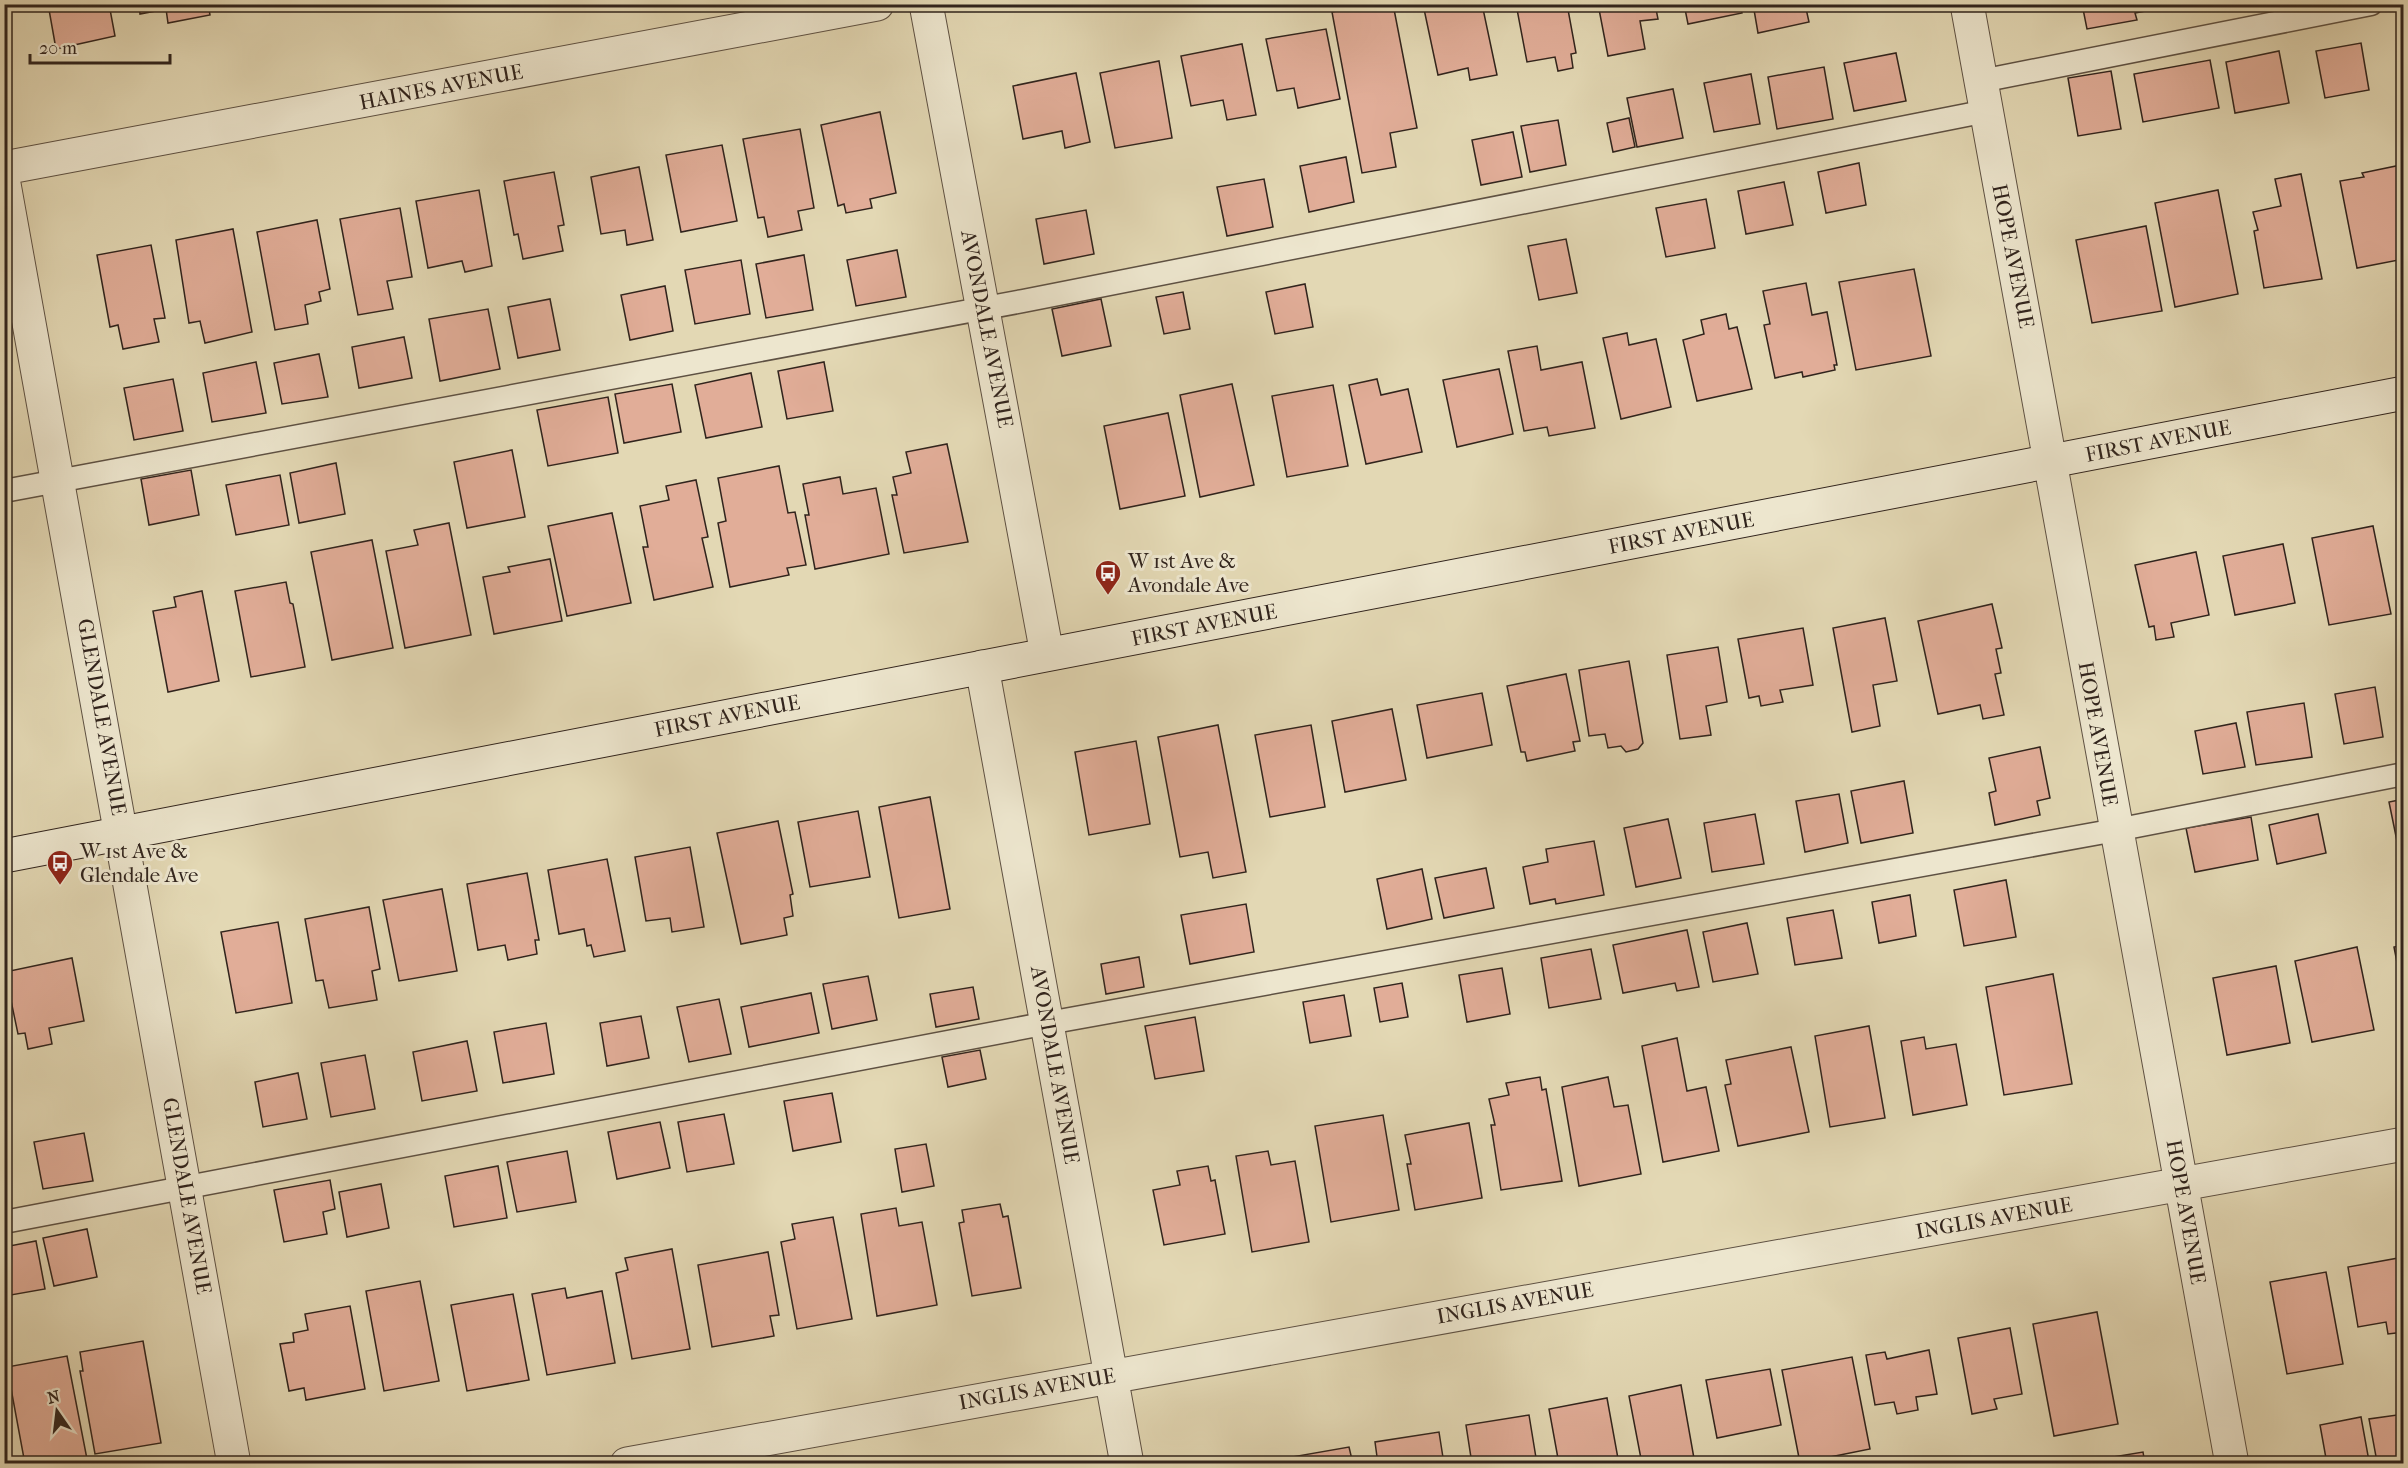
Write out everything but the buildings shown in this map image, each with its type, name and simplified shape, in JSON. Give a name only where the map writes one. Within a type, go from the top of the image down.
[{"type":"street","name":"HAINES AVENUE","points":[[4,168],[877,4]]},
{"type":"street","name":"AVONDALE AVENUE","points":[[926,4],[1047,654]]},
{"type":"street","name":"HOPE AVENUE","points":[[1967,4],[2232,1464]]},
{"type":"street","name":"GLENDALE AVENUE","points":[[4,184],[123,833],[234,1464]]},
{"type":"street","name":"FIRST AVENUE","points":[[4,856],[2403,393]]},
{"type":"street","name":"AVONDALE AVENUE","points":[[982,667],[1127,1464]]},
{"type":"street","name":"INGLIS AVENUE","points":[[627,1464],[2403,1144]]},
{"type":"lane","points":[[4,491],[982,308],[1984,96],[2371,4]]},
{"type":"lane","points":[[4,1222],[1048,1023],[2116,830],[2403,774]]},
{"type":"place","name":"W 1st Ave & Avondale Ave","points":[[1108,596]]},
{"type":"place","name":"W 1st Ave & Glendale Ave","points":[[60,886]]}]
